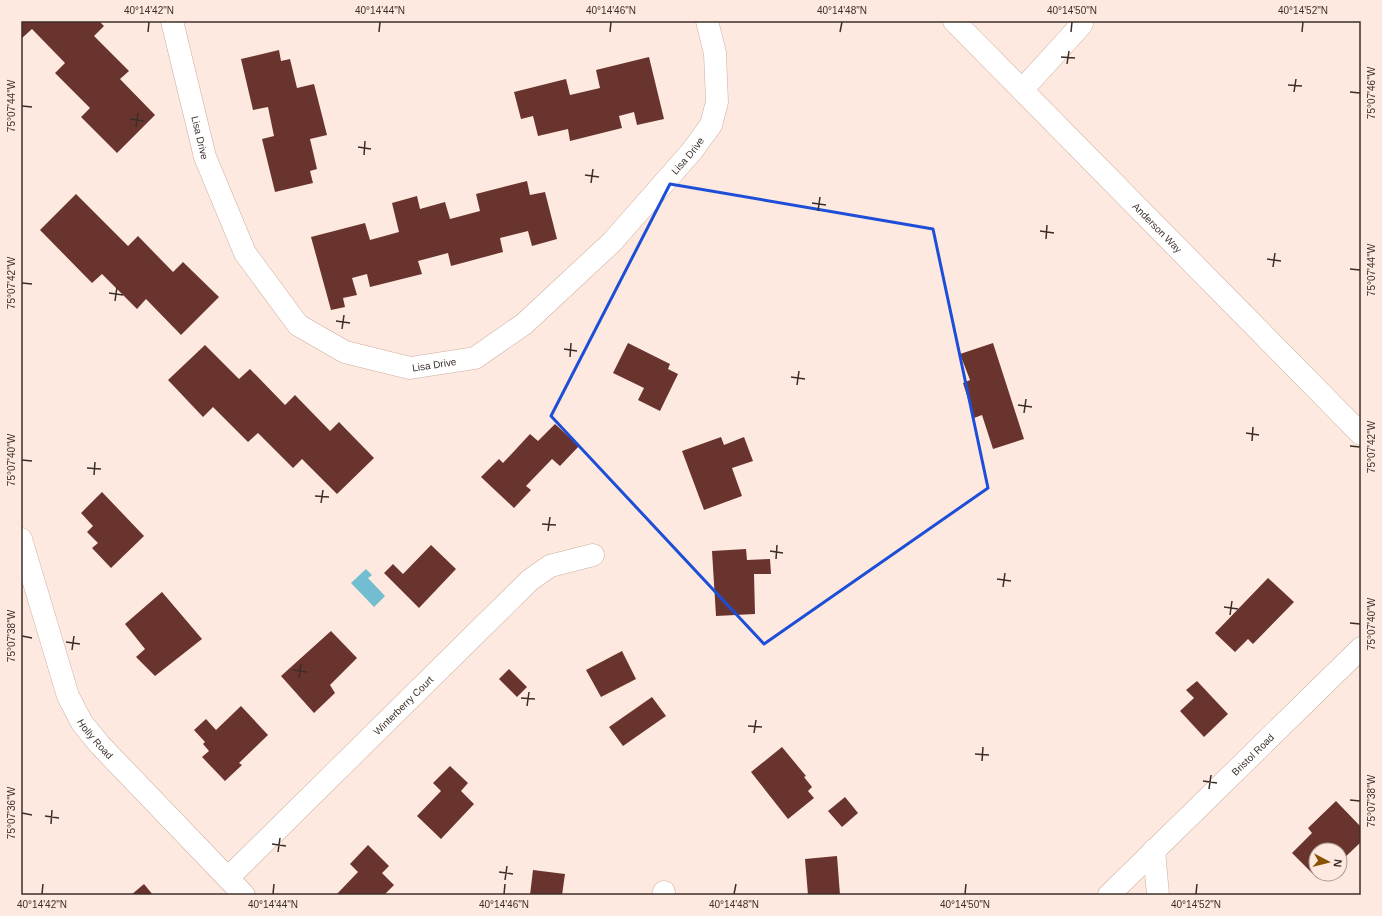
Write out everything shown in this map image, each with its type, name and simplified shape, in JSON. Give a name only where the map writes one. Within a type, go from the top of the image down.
[{"type":"street","name":"Lisa Drive","points":[[172,21],[204,157],[245,253],[298,325],[345,352],[410,368],[475,358],[524,324],[612,242],[692,151],[711,125],[717,102],[714,53],[707,21]]},
{"type":"street","name":"Anderson Way","points":[[954,21],[1361,434]]},
{"type":"street","points":[[1022,90],[1082,24],[1078,21]]},
{"type":"street","name":"Holly Road","points":[[21,539],[68,696],[82,723],[100,745],[244,895]]},
{"type":"street","name":"Winterberry Court","points":[[228,878],[530,580],[550,566],[593,555]]},
{"type":"street","name":"Bristol Road","points":[[1109,895],[1361,648]]},
{"type":"street","points":[[1154,850],[1158,895]]},
{"type":"highlighted area","points":[[670,184],[933,229],[988,488],[764,644],[551,416]]},
{"type":"water","points":[[366,569],[372,575],[368,578],[385,596],[374,607],[351,583]]},
{"type":"building","points":[[21,21],[99,21],[104,26],[94,36],[129,71],[120,79],[155,115],[117,153],[81,117],[90,108],[55,73],[65,63],[32,29],[22,38]]},
{"type":"building","points":[[279,50],[281,61],[290,59],[297,88],[314,84],[327,135],[310,139],[317,169],[310,171],[313,183],[275,192],[262,139],[274,136],[268,107],[253,110],[241,59]]},
{"type":"building","points":[[649,57],[664,119],[637,125],[634,112],[619,116],[622,128],[570,141],[568,129],[538,136],[533,116],[521,119],[514,92],[566,79],[570,95],[600,88],[596,70]]},
{"type":"building","points":[[527,181],[530,195],[545,192],[557,239],[532,246],[528,231],[500,238],[503,252],[451,266],[448,253],[418,261],[422,274],[370,287],[367,274],[352,278],[357,295],[343,298],[345,307],[331,310],[311,237],[365,223],[370,240],[399,232],[392,203],[417,196],[420,209],[445,202],[450,219],[480,211],[476,194]]},
{"type":"building","points":[[76,194],[128,246],[138,236],[173,272],[183,262],[219,297],[181,335],[146,299],[137,309],[102,274],[92,283],[40,230]]},
{"type":"building","points":[[628,343],[670,364],[668,369],[678,374],[660,411],[638,400],[644,388],[613,373]]},
{"type":"building","points":[[993,343],[1024,439],[993,449],[982,415],[974,418],[963,383],[970,380],[960,354]]},
{"type":"building","points":[[205,345],[239,379],[250,369],[285,405],[295,395],[330,431],[339,422],[374,458],[337,494],[302,459],[293,468],[258,433],[248,442],[213,407],[203,417],[168,380]]},
{"type":"building","points":[[555,424],[579,446],[560,466],[552,459],[526,486],[531,490],[514,508],[481,477],[499,459],[503,463],[530,434],[538,441]]},
{"type":"building","points":[[721,437],[724,445],[744,437],[753,461],[732,468],[742,496],[704,510],[682,451]]},
{"type":"building","points":[[102,492],[144,536],[111,568],[92,548],[98,543],[87,532],[93,526],[81,513]]},
{"type":"building","points":[[431,545],[456,569],[419,608],[384,573],[393,564],[403,574]]},
{"type":"building","points":[[746,549],[747,560],[770,559],[771,574],[754,574],[755,614],[716,616],[712,551]]},
{"type":"building","points":[[1268,578],[1294,602],[1253,644],[1248,639],[1235,652],[1215,633]]},
{"type":"building","points":[[162,592],[202,639],[155,676],[136,657],[145,649],[125,624]]},
{"type":"building","points":[[331,631],[357,658],[330,685],[335,693],[314,713],[281,676]]},
{"type":"building","points":[[622,651],[636,679],[601,697],[586,670]]},
{"type":"building","points":[[509,669],[527,687],[517,697],[499,679]]},
{"type":"building","points":[[1197,681],[1228,714],[1204,737],[1180,711],[1194,698],[1186,690]]},
{"type":"building","points":[[652,697],[666,716],[623,746],[609,727]]},
{"type":"building","points":[[241,706],[268,735],[239,763],[242,765],[225,781],[202,757],[209,751],[203,744],[205,742],[194,730],[206,719],[216,730]]},
{"type":"building","points":[[782,747],[806,776],[804,777],[812,787],[808,791],[814,798],[788,819],[751,772]]},
{"type":"building","points":[[450,766],[468,783],[461,791],[474,804],[441,839],[417,816],[441,791],[433,783]]},
{"type":"building","points":[[845,797],[858,813],[842,827],[828,811]]},
{"type":"building","points":[[1336,801],[1361,827],[1361,842],[1348,854],[1348,842],[1308,842],[1308,869],[1292,853],[1312,833],[1308,828]]},
{"type":"building","points":[[368,845],[389,866],[382,873],[394,885],[384,895],[336,895],[358,872],[350,864]]},
{"type":"building","points":[[837,856],[840,895],[808,895],[805,859]]},
{"type":"building","points":[[533,870],[565,874],[562,895],[530,895]]},
{"type":"building","points":[[144,884],[153,895],[131,895]]}]
